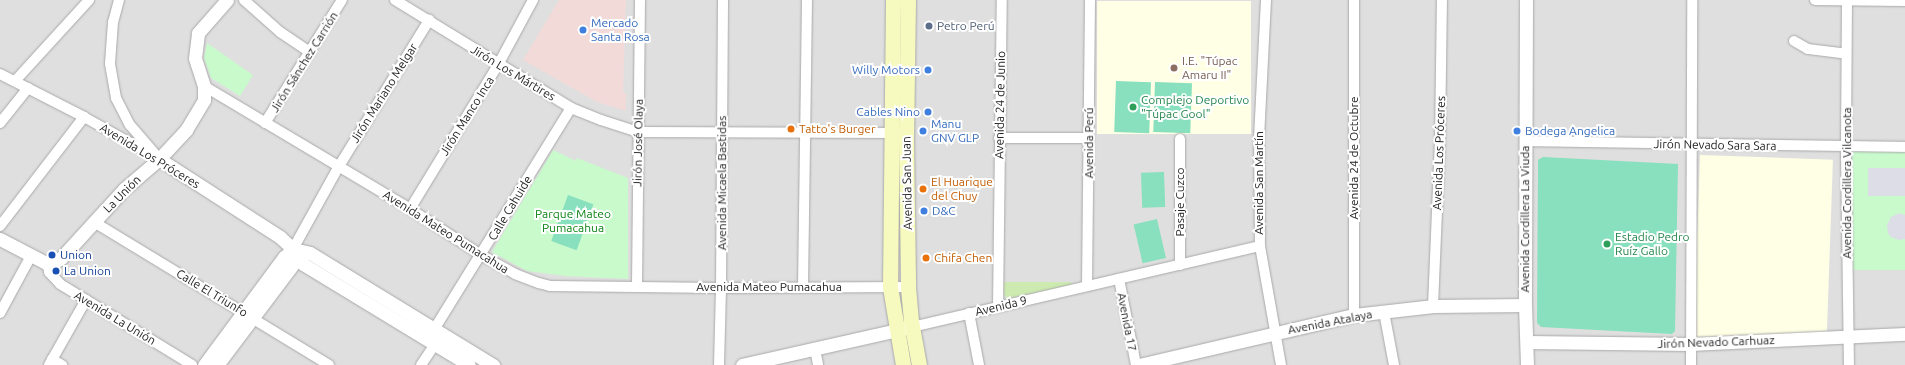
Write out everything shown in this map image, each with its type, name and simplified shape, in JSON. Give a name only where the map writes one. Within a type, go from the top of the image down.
[{"type":"main road","name":"Avenida San Juan","points":[[893,0],[908,287],[912,326],[919,365]]},
{"type":"main road","name":"Avenida San Juan","points":[[903,365],[890,287],[908,0]]},
{"type":"street","points":[[15,81],[89,0]]},
{"type":"street","points":[[119,0],[113,22],[110,64],[116,98],[130,125],[159,159]]},
{"type":"street","name":"La Unión","points":[[48,264],[61,258],[124,189],[159,159],[186,130],[204,100],[204,86],[195,58],[198,33],[227,0]]},
{"type":"street","points":[[244,0],[280,32],[310,52]]},
{"type":"street","name":"Jirón Sánchez Carrión","points":[[265,123],[342,0]]},
{"type":"street","name":"Jirón Los Mártires","points":[[395,0],[498,65],[571,108],[638,132],[899,133]]},
{"type":"street","name":"Jirón Manco Inca","points":[[410,209],[498,65],[533,0]]},
{"type":"street","name":"Jirón José Olaya","points":[[637,286],[640,0]]},
{"type":"street","name":"Avenida Micaela Bastidas","points":[[719,365],[723,133],[723,0]]},
{"type":"street","points":[[803,287],[807,0]]},
{"type":"street","name":"Avenida 24 de Junio","points":[[998,307],[999,138],[1002,0]]},
{"type":"street","name":"Avenida Perú","points":[[1088,286],[1090,0]]},
{"type":"street","name":"Avenida San Martín","points":[[1266,0],[1259,137],[1260,246],[1281,365]]},
{"type":"street","name":"Avenida 24 de Octubre","points":[[1354,0],[1354,315]]},
{"type":"street","name":"Avenida Los Próceres","points":[[1433,306],[1440,140],[1442,0]]},
{"type":"street","name":"Avenida Cordillera La Viuda","points":[[1526,0],[1525,304],[1527,365]]},
{"type":"street","points":[[1691,365],[1692,0]]},
{"type":"street","points":[[1815,0],[1905,1]]},
{"type":"street","name":"Avenida Cordillera Vilcanota","points":[[1846,0],[1849,365]]},
{"type":"street","name":"Jirón Mariano Melgar","points":[[293,249],[339,166],[428,20]]},
{"type":"street","points":[[1794,41],[1808,49],[1846,54]]},
{"type":"street","name":"Avenida Los Próceres","points":[[0,74],[84,117],[159,159],[268,229],[293,249],[303,264],[469,365]]},
{"type":"street","name":"Avenida Mateo Pumacahua","points":[[204,86],[410,209],[481,255],[524,278],[550,286],[721,288],[908,287]]},
{"type":"street","points":[[0,123],[28,88]]},
{"type":"street","name":"Calle Cahuide","points":[[434,328],[481,255],[571,108]]},
{"type":"street","points":[[0,226],[84,117]]},
{"type":"street","points":[[999,138],[1089,138]]},
{"type":"street","name":"Pasaje Cuzco","points":[[1180,139],[1180,265]]},
{"type":"street","name":"Jirón Nevado Sara Sara","points":[[1525,141],[1691,145],[1905,147]]},
{"type":"street","name":"Calle El Triunfo","points":[[94,222],[329,365]]},
{"type":"street","points":[[0,239],[48,264]]},
{"type":"street","name":"Avenida 9","points":[[742,365],[1260,246]]},
{"type":"street","points":[[217,365],[284,257],[293,249]]},
{"type":"street","name":"Avenida Los Próceres","points":[[293,249],[310,253],[493,365]]},
{"type":"street","points":[[0,313],[31,256]]},
{"type":"street","name":"Avenida La Unión","points":[[48,264],[49,272],[54,279],[192,365]]},
{"type":"street","name":"Avenida 17","points":[[1119,279],[1136,365]]},
{"type":"street","points":[[62,365],[51,362],[86,300]]},
{"type":"street","name":"Avenida Atalaya","points":[[1139,365],[1354,315],[1433,306],[1525,304]]},
{"type":"street","points":[[1384,312],[1394,365]]},
{"type":"street","points":[[969,313],[979,365]]},
{"type":"street","points":[[204,365],[248,315]]},
{"type":"street","name":"Jirón Nevado Carhuaz","points":[[1527,342],[1690,344],[1905,334]]},
{"type":"street","points":[[421,365],[435,344]]},
{"type":"street","points":[[814,349],[818,365]]},
{"type":"shaded area","points":[[0,0],[1905,0],[1905,365],[0,365]]},
{"type":"shaded area","name":"Mercado Santa Rosa","points":[[559,0],[626,0],[623,92],[626,94],[626,111],[597,102],[523,60]]},
{"type":"shaded area","name":"I.E. \"Túpac Amaru II\"","points":[[1097,1],[1251,1],[1251,134],[1097,134]]},
{"type":"shaded area","points":[[1700,155],[1833,160],[1826,344],[1694,339]]},
{"type":"shaded area","points":[[1868,168],[1905,168],[1905,196],[1868,196]]},
{"type":"shaded area","points":[[1899,213],[1905,215],[1905,239],[1899,240],[1891,237],[1888,233],[1887,225],[1891,217]]},
{"type":"green space","points":[[207,43],[253,75],[240,96],[211,78],[204,58]]},
{"type":"green space","name":"Complejo Deportivo \"Túpac Gool\"","points":[[1116,81],[1151,82],[1149,133],[1114,132]]},
{"type":"green space","points":[[1155,82],[1192,83],[1190,133],[1153,132]]},
{"type":"green space","name":"Parque Mateo Pumacahua","points":[[553,150],[576,161],[577,158],[628,178],[628,279],[565,276],[527,271],[492,252]]},
{"type":"green space","points":[[1852,151],[1905,151],[1905,270],[1852,270]]},
{"type":"green space","name":"Estadio Pedro Ruíz Gallo","points":[[1543,157],[1678,164],[1675,331],[1672,334],[1541,327],[1537,323],[1538,160]]},
{"type":"green space","points":[[1164,172],[1165,207],[1142,208],[1141,173]]},
{"type":"green space","points":[[568,195],[593,204],[577,250],[551,241]]},
{"type":"green space","points":[[1157,219],[1166,258],[1143,263],[1134,224]]},
{"type":"green space","points":[[1004,282],[1071,282],[1071,285],[1010,298],[1006,297],[1004,294]]},
{"type":"place","name":"Petro Perú","points":[[929,26]]},
{"type":"place","name":"Mercado Santa Rosa","points":[[583,30]]},
{"type":"place","name":"I.E. \"Túpac Amaru II\"","points":[[1174,68]]},
{"type":"place","name":"Willy Motors","points":[[928,70]]},
{"type":"place","name":"Complejo Deportivo \"Túpac Gool\"","points":[[1133,107]]},
{"type":"place","name":"Cables Nino","points":[[928,112]]},
{"type":"place","name":"Tatto's Burger","points":[[791,129]]},
{"type":"place","name":"Manu GNV GLP","points":[[923,131]]},
{"type":"place","name":"Bodega Angelica","points":[[1517,131]]},
{"type":"place","name":"El Huarique del Chuy","points":[[923,189]]},
{"type":"place","name":"D&C","points":[[924,211]]},
{"type":"place","name":"Estadio Pedro Ruíz Gallo","points":[[1607,244]]},
{"type":"place","name":"Union","points":[[52,255]]},
{"type":"place","name":"Chifa Chen","points":[[926,258]]},
{"type":"place","name":"La Union","points":[[56,271]]}]
